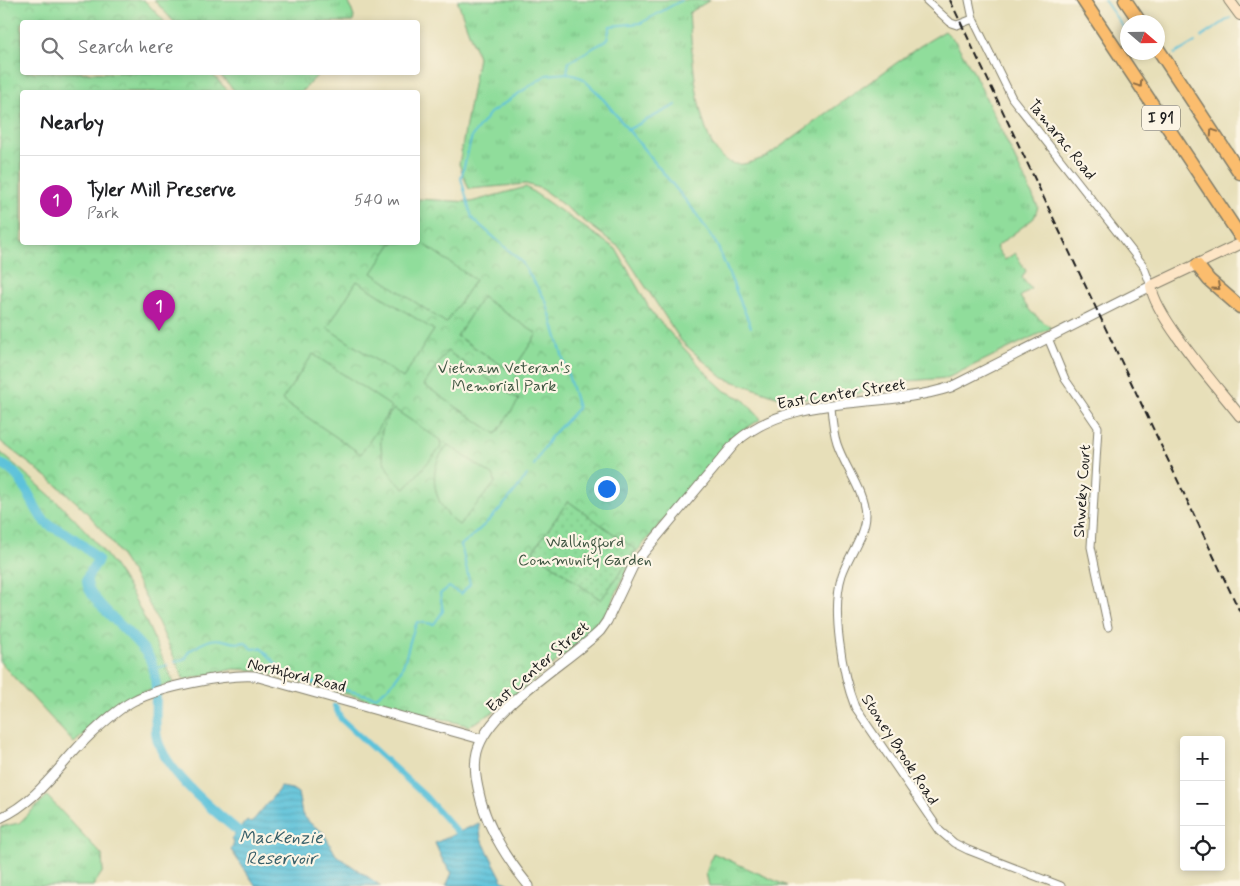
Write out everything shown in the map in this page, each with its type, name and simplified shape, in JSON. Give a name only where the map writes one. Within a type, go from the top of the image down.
[{"type":"highway","name":"I 91","points":[[1083,0],[1240,236]]},
{"type":"highway","points":[[1125,0],[1135,15]]},
{"type":"highway","name":"I 91","points":[[1165,60],[1240,173]]},
{"type":"highway","points":[[1197,266],[1209,280],[1240,308]]},
{"type":"main road","points":[[1229,0],[1240,15]]},
{"type":"main road","name":"East Center Street","points":[[1151,286],[1197,266],[1240,244]]},
{"type":"main road","points":[[1151,286],[1155,301],[1166,320],[1240,416]]},
{"type":"street","points":[[926,0],[951,23],[957,25],[973,19]]},
{"type":"street","name":"Tamarac Road","points":[[970,0],[973,19],[1012,98],[1143,265],[1151,286]]},
{"type":"street","name":"East Center Street","points":[[529,886],[494,836],[482,807],[475,770],[476,754],[481,739],[506,710],[600,631],[610,615],[634,564],[736,442],[756,427],[780,416],[938,391],[966,380],[1151,286]]},
{"type":"street","name":"Shweky Court","points":[[1048,338],[1066,379],[1098,427],[1090,547],[1108,627]]},
{"type":"street","name":"Stoney Brook Road","points":[[831,407],[837,446],[864,502],[865,518],[860,535],[847,560],[837,595],[837,611],[847,686],[855,706],[940,831],[954,843],[968,850],[1062,886]]},
{"type":"street","name":"Northford Road","points":[[0,818],[28,801],[91,734],[119,710],[138,699],[156,693],[238,674],[255,676],[481,739]]},
{"type":"green space","name":"Vietnam Veteran's Memorial Park","points":[[0,0],[144,0],[163,20],[20,20],[20,75],[213,75],[227,90],[20,90],[20,245],[420,245],[420,199],[471,202],[526,187],[616,249],[652,313],[710,377],[725,391],[743,399],[761,419],[745,429],[723,450],[634,555],[605,617],[595,630],[497,710],[469,726],[254,670],[234,669],[184,680],[151,608],[110,540],[75,501],[0,441]]},
{"type":"green space","points":[[154,0],[348,0],[354,17],[353,20],[172,20]]},
{"type":"green space","points":[[457,0],[710,0],[689,13],[697,94],[709,137],[718,152],[734,164],[748,163],[766,157],[920,46],[945,31],[955,41],[974,73],[1038,207],[1034,218],[996,247],[1005,260],[1015,253],[1026,271],[1022,278],[1031,289],[1020,297],[1031,312],[1051,328],[947,378],[881,383],[869,391],[834,399],[785,399],[723,378],[682,342],[620,248],[542,189],[526,184],[469,189],[459,164],[478,57]]},
{"type":"green space","points":[[220,75],[318,75],[303,90],[234,90]]},
{"type":"green space","points":[[420,241],[475,280],[446,323],[372,273],[391,245],[420,245]]},
{"type":"green space","points":[[357,281],[434,330],[403,378],[327,328]]},
{"type":"green space","points":[[482,297],[537,334],[512,372],[457,336]]},
{"type":"green space","points":[[447,351],[519,400],[496,434],[424,385]]},
{"type":"green space","points":[[313,354],[392,407],[361,454],[282,400]]},
{"type":"green space","points":[[394,409],[440,440],[441,447],[405,489],[390,472],[384,462],[382,451],[382,429]]},
{"type":"green space","points":[[448,445],[494,476],[495,483],[459,525],[443,508],[435,487],[436,465]]},
{"type":"green space","points":[[0,452],[68,513],[113,564],[139,608],[174,683],[132,696],[117,705],[74,743],[0,662]]},
{"type":"green space","name":"Wallingford Community Garden","points":[[568,501],[636,550],[601,600],[533,551]]},
{"type":"green space","points":[[47,796],[102,855],[103,871],[93,886],[0,886],[0,827],[19,823]]},
{"type":"green space","points":[[713,853],[787,886],[709,886],[706,873]]},
{"type":"water","name":"MacKenzie Reservoir","points":[[281,787],[292,789],[298,793],[302,814],[311,824],[323,832],[336,855],[381,886],[256,886],[231,850],[234,842],[231,839],[247,820],[251,823]]},
{"type":"water","points":[[479,823],[481,838],[503,881],[514,886],[446,886],[452,873],[443,861],[435,843]]},
{"type":"waterway","points":[[534,465],[550,438],[578,408],[546,301],[521,261],[472,218],[461,178],[472,136],[490,113],[546,75],[567,73],[569,62],[607,40],[610,26],[641,23],[682,0]]},
{"type":"waterway","points":[[1104,0],[1120,23]]},
{"type":"waterway","points":[[1201,37],[1230,18]]},
{"type":"waterway","points":[[1175,54],[1195,42]]},
{"type":"waterway","points":[[567,73],[582,78],[599,94],[695,212],[717,245],[751,327]]},
{"type":"waterway","points":[[627,130],[676,105]]},
{"type":"waterway","points":[[0,464],[8,468],[20,480],[46,523],[76,540],[98,560],[87,578],[89,588],[103,608],[136,641],[150,659],[156,685],[156,731],[159,745],[167,760],[192,790],[248,839]]},
{"type":"waterway","points":[[175,662],[186,658],[189,651],[211,640],[219,639],[235,643],[245,642],[252,649],[261,648],[287,675],[376,697],[387,688],[401,671],[417,622],[434,624],[443,611],[440,594],[449,587],[461,594],[470,584],[461,545],[497,513],[527,475]]},
{"type":"waterway","points":[[153,669],[168,665]]},
{"type":"waterway","points":[[335,706],[341,719],[425,796],[458,833]]},
{"type":"railway","points":[[950,0],[1240,612]]},
{"type":"place","name":"Tyler Mill Preserve","points":[[159,331]]}]
